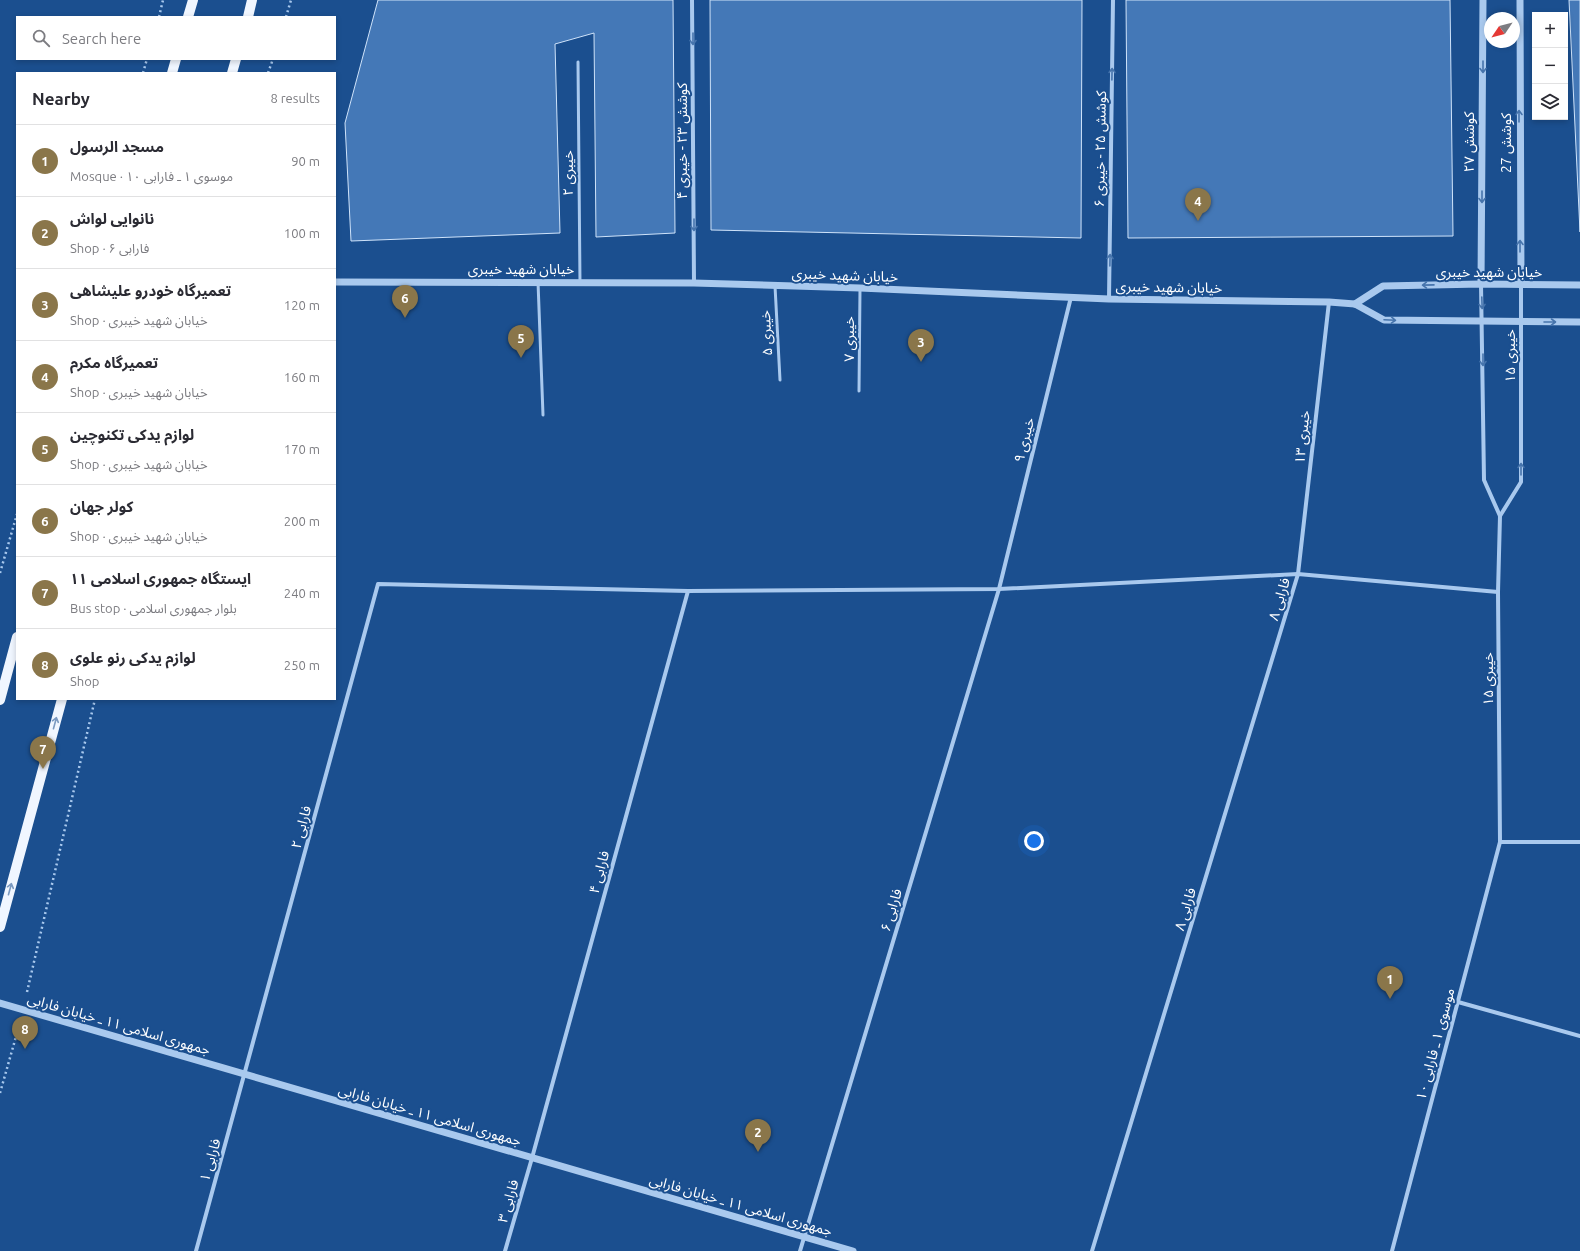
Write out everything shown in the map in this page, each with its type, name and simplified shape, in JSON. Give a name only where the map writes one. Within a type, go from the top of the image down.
[{"type":"main road","points":[[188,16],[193,0]]},
{"type":"main road","points":[[248,16],[252,0]]},
{"type":"main road","points":[[172,72],[176,60]]},
{"type":"main road","points":[[232,72],[236,60]]},
{"type":"main road","points":[[0,700],[16,641]]},
{"type":"main road","points":[[0,927],[62,700]]},
{"type":"street","name":"کوشش ۲۳ - خیبری ۴","points":[[692,0],[694,283]]},
{"type":"street","name":"کوشش ۲۵ - خیبری ۶","points":[[1109,299],[1113,0]]},
{"type":"street","name":"کوشش ۲۷","points":[[1481,284],[1483,0]]},
{"type":"street","name":"کوشش 27","points":[[1520,0],[1521,285]]},
{"type":"street","name":"خیابان شهید خیبری","points":[[336,282],[694,283],[860,288],[1109,299],[1329,302],[1355,304],[1384,320],[1580,322]]},
{"type":"street","name":"خیابان شهید خیبری","points":[[1355,304],[1383,286],[1481,284],[1580,285]]},
{"type":"street","name":"خیبری ۱۵","points":[[1481,284],[1483,321],[1484,480],[1500,516],[1498,592],[1500,842]]},
{"type":"street","name":"خیبری ۱۵","points":[[1500,516],[1521,482],[1521,285]]},
{"type":"street","name":"خیبری ۹","points":[[999,589],[1071,297]]},
{"type":"street","name":"خیبری ۱۳","points":[[1298,574],[1329,302]]},
{"type":"street","points":[[688,591],[999,589],[1298,574],[1498,592]]},
{"type":"street","name":"فارابی ۸","points":[[1092,1251],[1298,574]]},
{"type":"street","name":"فارابی ۲","points":[[245,1074],[378,584],[688,591]]},
{"type":"street","name":"فارابی ۶","points":[[800,1251],[999,589]]},
{"type":"street","name":"فارابی ۴","points":[[532,1158],[688,591]]},
{"type":"street","points":[[1500,842],[1580,842]]},
{"type":"street","name":"موسوی ۱ ـ فارابی ۱۰","points":[[1392,1251],[1500,842]]},
{"type":"street","points":[[1458,1002],[1580,1036]]},
{"type":"street","name":"جمهوری اسلامی ۱۱ ـ خیابان فارابی","points":[[0,1003],[853,1251]]},
{"type":"street","name":"فارابی ۱","points":[[196,1251],[245,1074]]},
{"type":"street","name":"فارابی ۳","points":[[505,1251],[532,1158]]},
{"type":"lane","name":"خیبری ۲","points":[[578,62],[580,283]]},
{"type":"lane","points":[[538,282],[543,415]]},
{"type":"lane","name":"خیبری ۵","points":[[775,286],[780,380]]},
{"type":"lane","name":"خیبری ۷","points":[[859,391],[860,288]]},
{"type":"path","points":[[159,16],[163,0]]},
{"type":"path","points":[[286,16],[291,0]]},
{"type":"path","points":[[143,72],[147,60]]},
{"type":"path","points":[[268,72],[273,60]]},
{"type":"path","points":[[0,574],[16,518]]},
{"type":"path","points":[[0,1093],[23,1010],[95,700]]},
{"type":"building","points":[[378,0],[673,0],[675,233],[596,237],[594,33],[555,44],[560,233],[351,241],[345,123]]},
{"type":"building","points":[[710,0],[1082,0],[1081,238],[711,230]]},
{"type":"building","points":[[1126,0],[1450,0],[1453,236],[1128,238]]},
{"type":"building","points":[[1569,0],[1580,0],[1580,232]]},
{"type":"place","name":"تعمیرگاه مکرم","points":[[1198,221]]},
{"type":"place","name":"کولر جهان","points":[[405,318]]},
{"type":"place","name":"لوازم یدکی تکنوچین","points":[[521,358]]},
{"type":"place","name":"تعمیرگاه خودرو علیشاهی","points":[[921,362]]},
{"type":"place","name":"ایستگاه جمهوری اسلامی ۱۱","points":[[43,769]]},
{"type":"place","name":"مسجد الرسول","points":[[1390,999]]},
{"type":"place","name":"لوازم یدکی رنو علوی","points":[[25,1049]]},
{"type":"place","name":"نانوایی لواش","points":[[758,1152]]}]
